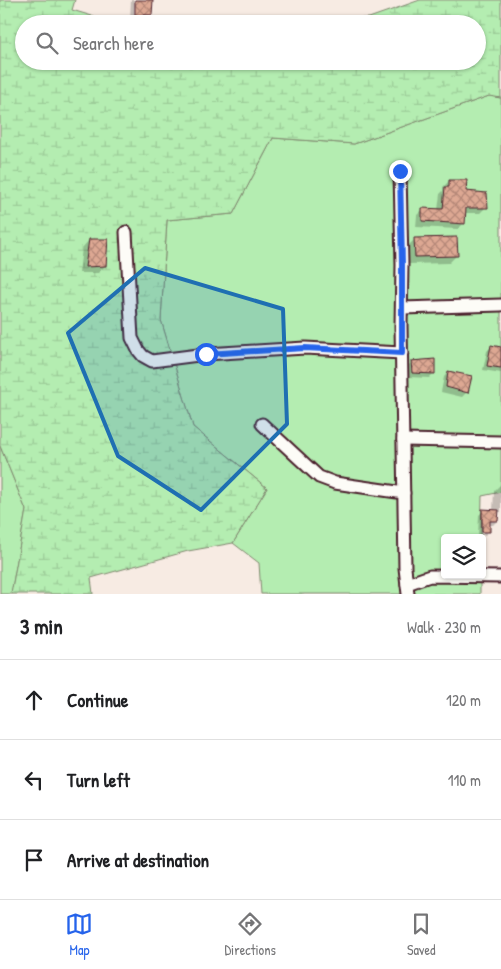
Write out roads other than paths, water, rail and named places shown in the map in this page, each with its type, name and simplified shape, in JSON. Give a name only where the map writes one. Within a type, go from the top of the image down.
[{"type":"street","points":[[400,171],[405,568],[407,589],[430,576],[501,577]]},
{"type":"street","points":[[126,232],[132,338],[143,356],[152,360],[206,354],[305,348],[402,353]]},
{"type":"street","points":[[402,308],[501,305]]},
{"type":"street","points":[[262,424],[319,477],[335,483],[404,494]]},
{"type":"street","points":[[403,440],[501,442]]}]
